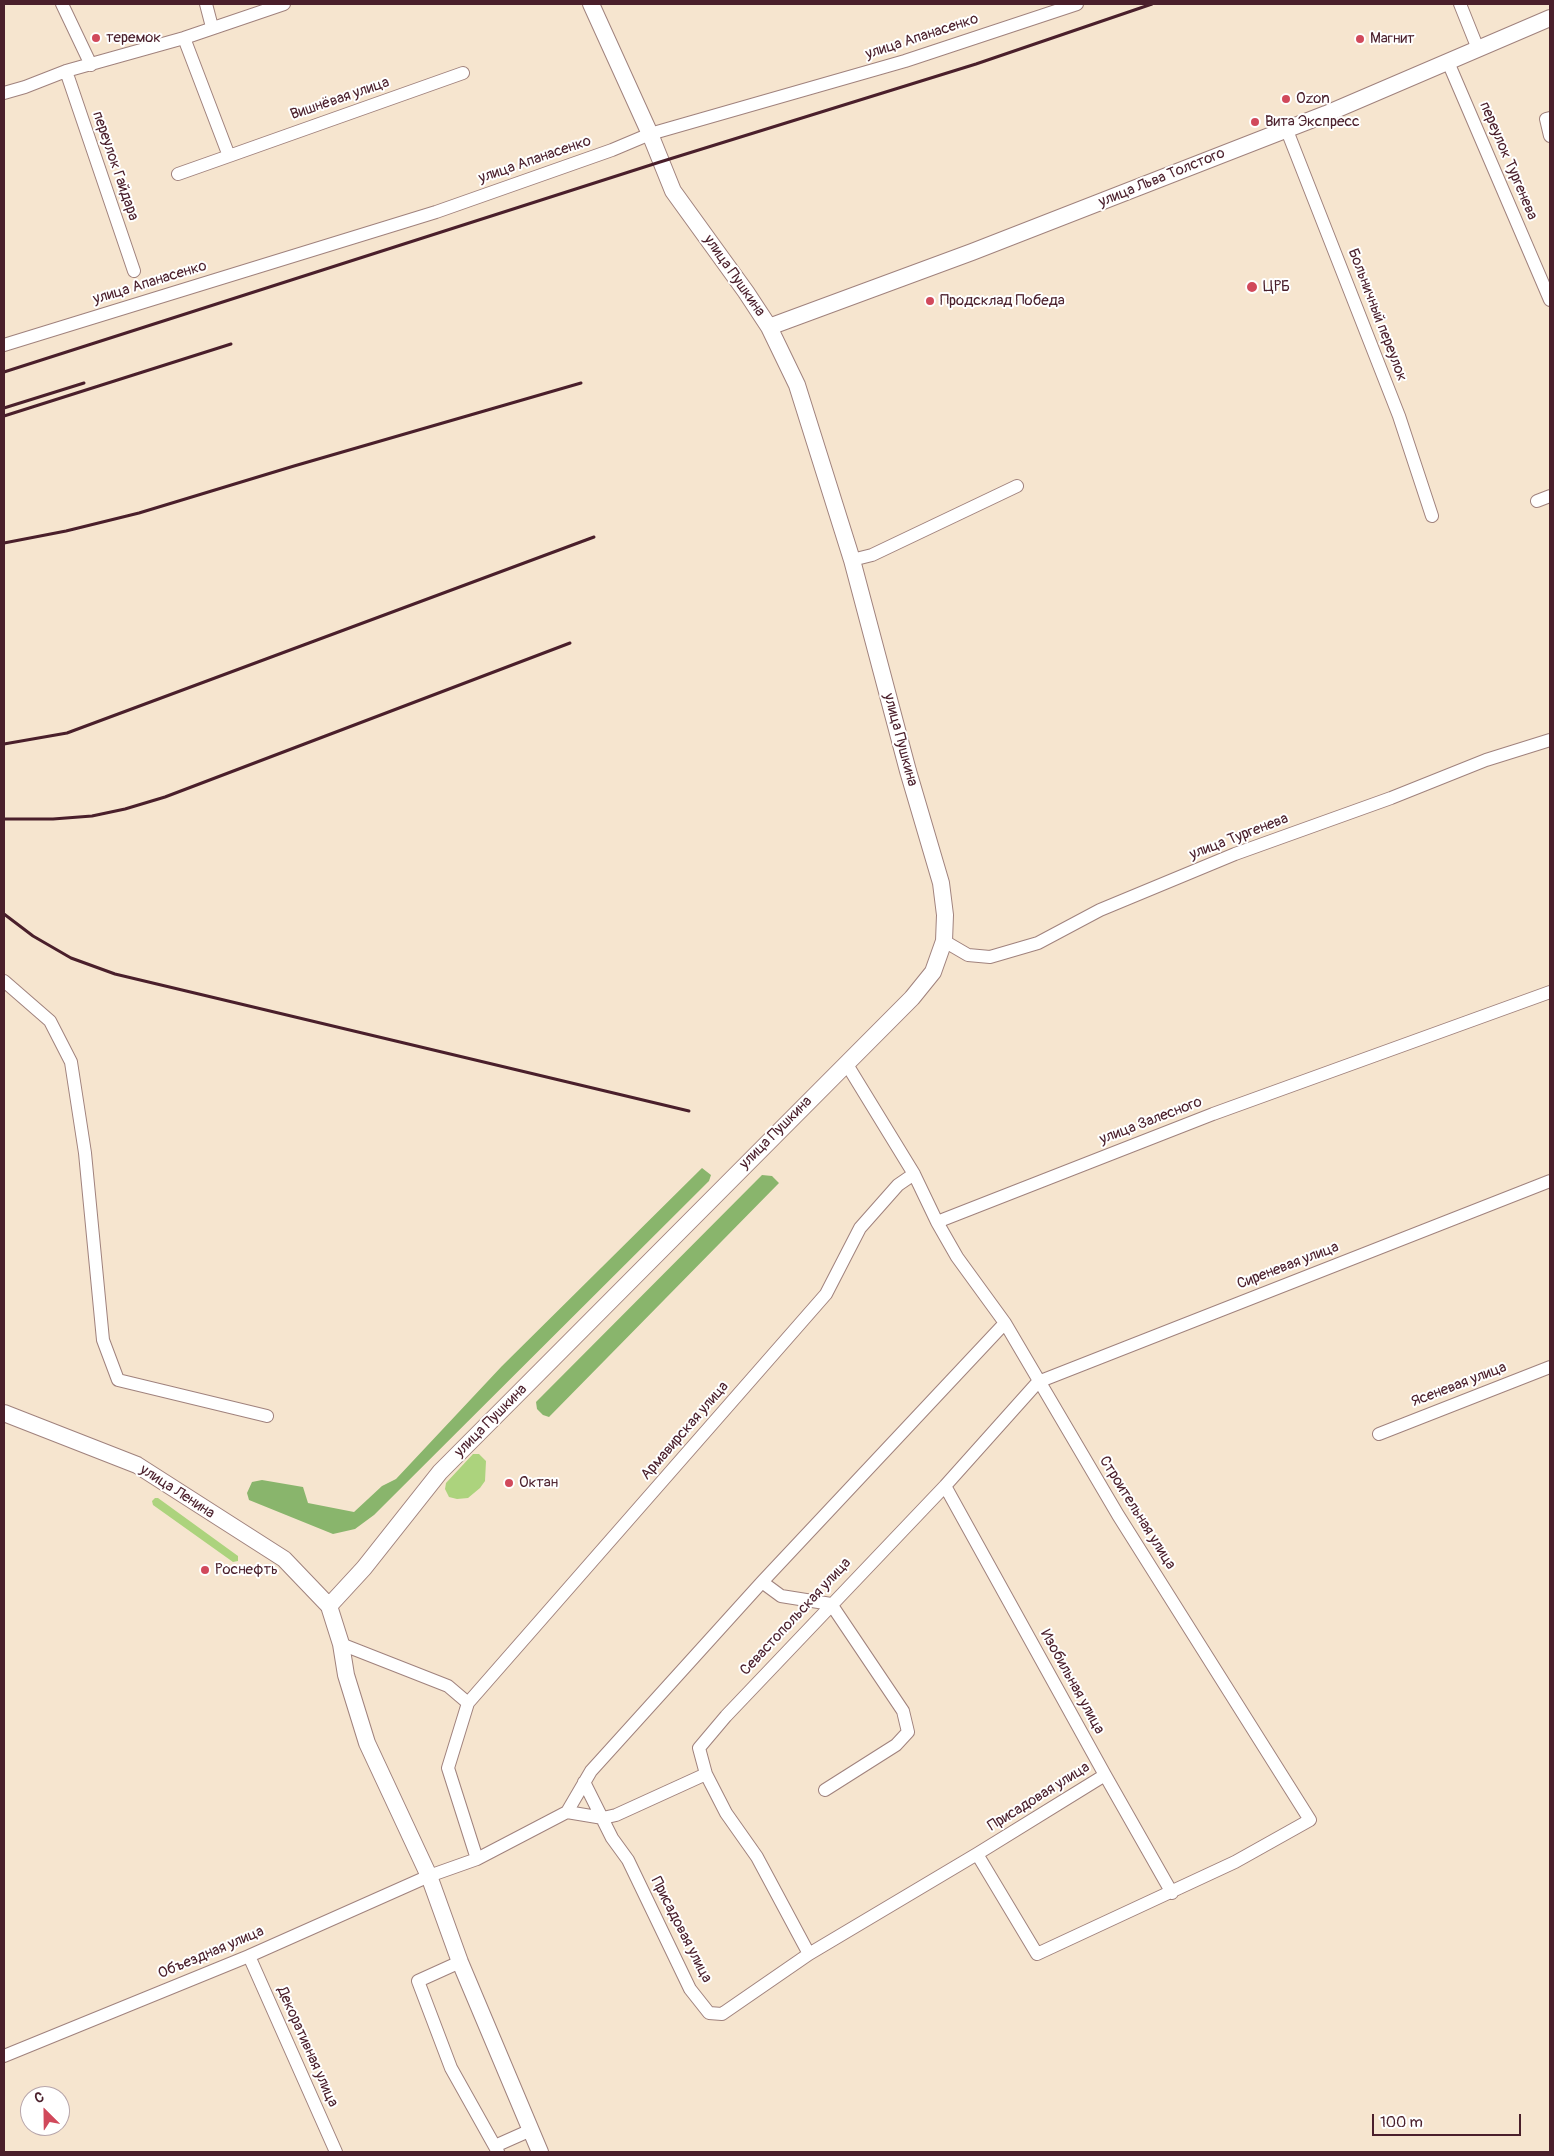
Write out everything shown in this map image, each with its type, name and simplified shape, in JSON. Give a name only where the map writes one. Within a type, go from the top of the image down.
[{"type":"main road","name":"улица Пушкина","points":[[329,1606],[364,1568],[440,1472],[912,998],[934,972],[944,941],[945,915],[941,883],[908,771],[852,560],[797,385],[769,327],[673,191],[650,134],[591,4]]},
{"type":"main road","name":"улица Льва Толстого","points":[[769,327],[972,252],[1326,114],[1550,18]]},
{"type":"main road","name":"улица Ленина","points":[[4,1412],[137,1466],[284,1559],[329,1606]]},
{"type":"main road","points":[[329,1606],[341,1644],[346,1675],[367,1743],[428,1876],[460,1962],[540,2152]]},
{"type":"street","points":[[62,4],[91,65]]},
{"type":"street","points":[[206,4],[212,27]]},
{"type":"street","points":[[4,92],[26,87],[66,71],[184,38],[284,4]]},
{"type":"street","name":"улица Апанасенко","points":[[4,345],[436,212],[612,150],[650,134],[905,61],[1077,4]]},
{"type":"street","points":[[1460,4],[1478,49]]},
{"type":"street","points":[[184,38],[229,156]]},
{"type":"street","name":"переулок Тургенева","points":[[1448,62],[1550,300]]},
{"type":"street","name":"переулок Гайдара","points":[[66,71],[134,271]]},
{"type":"street","name":"Вишнёвая улица","points":[[178,174],[463,73]]},
{"type":"street","points":[[1550,118],[1546,119],[1550,136]]},
{"type":"street","name":"Больничный переулок","points":[[1286,128],[1399,416],[1432,516]]},
{"type":"street","points":[[852,560],[872,555],[1017,486]]},
{"type":"street","points":[[1537,501],[1550,496]]},
{"type":"street","name":"улица Тургенева","points":[[944,941],[968,954],[990,957],[1038,942],[1100,910],[1235,854],[1391,798],[1486,760],[1550,740]]},
{"type":"street","points":[[4,981],[50,1021],[71,1062],[85,1153],[103,1340],[118,1380],[267,1416]]},
{"type":"street","name":"улица Залесного","points":[[937,1222],[1213,1114],[1550,992]]},
{"type":"street","points":[[846,1063],[914,1174],[937,1222]]},
{"type":"street","name":"Армавирская улица","points":[[477,1858],[448,1768],[468,1703],[826,1294],[860,1228],[898,1185],[914,1174]]},
{"type":"street","name":"Сиреневая улица","points":[[1038,1382],[1550,1181]]},
{"type":"street","name":"Строительная улица","points":[[937,1222],[957,1257],[1005,1323],[1118,1516],[1310,1820],[1235,1862],[1172,1893]]},
{"type":"street","points":[[428,1876],[477,1858],[567,1812],[591,1771],[762,1582],[1005,1323]]},
{"type":"street","name":"Ясеневая улица","points":[[1379,1434],[1550,1367]]},
{"type":"street","name":"Севастопольская улица","points":[[706,1774],[699,1748],[726,1716],[830,1604],[945,1486],[1038,1382]]},
{"type":"street","name":"Изобильная улица","points":[[945,1486],[1172,1893]]},
{"type":"street","points":[[762,1582],[781,1596],[830,1604],[903,1711],[908,1732],[896,1746],[825,1790]]},
{"type":"street","points":[[341,1644],[448,1686],[468,1703]]},
{"type":"street","points":[[567,1812],[603,1818],[616,1815],[706,1774],[726,1813],[757,1857],[809,1954]]},
{"type":"street","name":"Присадовая улица","points":[[584,1782],[612,1838],[628,1860],[690,1989],[709,2013],[722,2014],[809,1954],[1105,1775]]},
{"type":"street","points":[[977,1854],[1037,1954],[1172,1893]]},
{"type":"street","name":"Объездная улица","points":[[4,2056],[249,1956],[428,1876]]},
{"type":"street","name":"Декоративная улица","points":[[249,1956],[336,2152]]},
{"type":"street","points":[[460,1962],[418,1981],[451,2068],[496,2149],[531,2130]]},
{"type":"green space","points":[[702,1168],[711,1175],[709,1181],[374,1515],[355,1529],[333,1534],[249,1500],[247,1493],[252,1482],[262,1480],[303,1487],[308,1503],[354,1512],[382,1486],[396,1479],[502,1366]]},
{"type":"green space","points":[[762,1175],[772,1176],[779,1183],[549,1417],[543,1415],[537,1409],[536,1402]]},
{"type":"green space","points":[[473,1454],[479,1454],[486,1461],[485,1481],[468,1498],[457,1499],[449,1497],[445,1489],[446,1483]]},
{"type":"green space","points":[[158,1498],[238,1556],[238,1561],[233,1562],[153,1505],[152,1501]]},
{"type":"railway","points":[[4,372],[660,162],[976,64],[1152,4]]},
{"type":"railway","points":[[4,416],[231,344]]},
{"type":"railway","points":[[4,408],[84,383]]},
{"type":"railway","points":[[4,543],[66,531],[139,513],[581,383]]},
{"type":"railway","points":[[4,744],[67,733],[594,537]]},
{"type":"railway","points":[[4,819],[53,819],[92,816],[125,809],[165,797],[570,643]]},
{"type":"railway","points":[[4,914],[33,936],[71,958],[115,974],[689,1111]]},
{"type":"place","name":"теремок","points":[[96,38]]},
{"type":"place","name":"Магнит","points":[[1360,39]]},
{"type":"place","name":"Ozon","points":[[1286,99]]},
{"type":"place","name":"Вита Экспресс","points":[[1255,122]]},
{"type":"place","name":"ЦРБ","points":[[1252,287]]},
{"type":"place","name":"Продсклад Победа","points":[[930,301]]},
{"type":"place","name":"Октан","points":[[509,1483]]},
{"type":"place","name":"Роснефть","points":[[205,1570]]}]
